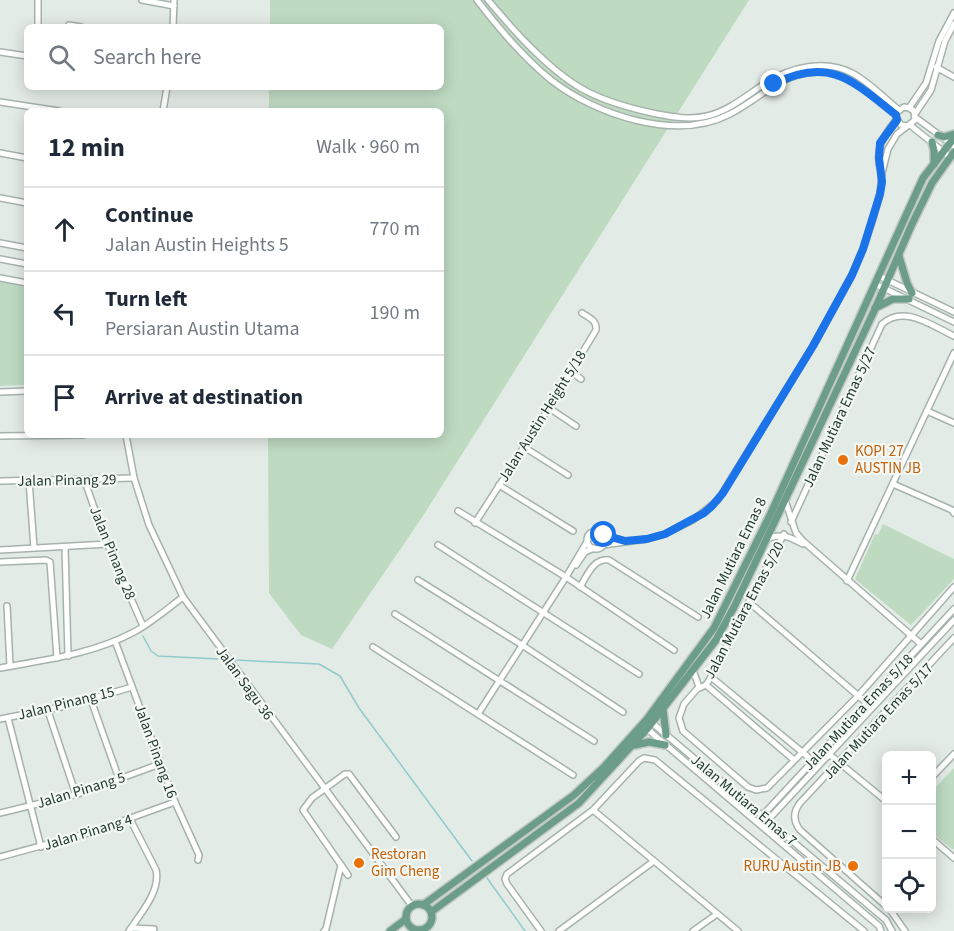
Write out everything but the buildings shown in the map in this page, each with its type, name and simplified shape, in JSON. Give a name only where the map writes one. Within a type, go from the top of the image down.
[{"type":"main road","points":[[938,135],[953,141]]},
{"type":"main road","name":"Jalan Mutiara Emas 8","points":[[423,905],[574,795],[663,709],[720,632],[785,500],[932,183],[949,154],[953,141]]},
{"type":"main road","points":[[932,142],[935,156],[933,166]]},
{"type":"main road","name":"Jalan Mutiara Emas 8","points":[[431,912],[579,803],[633,746],[714,628],[771,513],[924,178],[933,166],[949,154]]},
{"type":"main road","points":[[875,309],[893,298],[910,296],[899,254]]},
{"type":"main road","points":[[663,709],[666,735]]},
{"type":"main road","points":[[633,746],[648,742],[665,744]]},
{"type":"main road","points":[[423,905],[431,912],[432,920],[425,930],[407,929],[407,912],[412,906],[423,905]]},
{"type":"main road","points":[[390,931],[406,919]]},
{"type":"street","points":[[38,0],[38,24]]},
{"type":"street","points":[[142,0],[174,3],[173,24]]},
{"type":"street","points":[[477,0],[524,56],[553,81],[578,98],[629,118],[681,127],[708,123],[729,114],[785,79],[816,72],[840,75],[851,80],[897,115]]},
{"type":"street","points":[[488,0],[518,34],[565,78],[587,92],[639,111],[687,117],[706,116],[729,108],[793,69],[812,66],[841,68],[855,75],[897,115],[901,125],[908,126],[949,154]]},
{"type":"street","points":[[567,575],[585,552],[603,545],[657,537],[680,527],[712,506],[723,493],[813,346],[852,275],[873,219],[890,144],[908,126],[931,90],[939,41],[954,13]]},
{"type":"street","points":[[909,108],[926,83],[954,24]]},
{"type":"street","points":[[0,52],[24,56]]},
{"type":"street","points":[[935,66],[954,77]]},
{"type":"street","points":[[164,108],[166,90]]},
{"type":"street","points":[[0,102],[39,108]]},
{"type":"street","points":[[882,173],[879,158],[880,143],[904,107],[909,108],[938,135]]},
{"type":"street","points":[[0,153],[24,157]]},
{"type":"street","points":[[0,198],[24,202]]},
{"type":"street","points":[[0,243],[24,247]]},
{"type":"street","points":[[0,259],[24,263]]},
{"type":"street","points":[[879,276],[954,322]]},
{"type":"street","points":[[0,278],[24,282]]},
{"type":"street","points":[[874,284],[954,312]]},
{"type":"street","name":"Jalan Austin Height 5/18","points":[[475,522],[549,408],[596,330],[597,325],[593,320],[582,313]]},
{"type":"street","name":"Jalan Mutiara Emas 5/27","points":[[791,522],[880,327],[892,317],[911,316],[954,336]]},
{"type":"street","points":[[847,581],[954,353]]},
{"type":"street","points":[[571,371],[581,379]]},
{"type":"street","points":[[0,392],[24,391]]},
{"type":"street","points":[[549,408],[576,426]]},
{"type":"street","points":[[927,411],[954,423]]},
{"type":"street","points":[[0,436],[24,436]]},
{"type":"street","name":"Jalan Sagu 36","points":[[127,438],[134,478],[149,525],[183,597],[412,906]]},
{"type":"street","points":[[524,447],[568,474]]},
{"type":"street","name":"Jalan Pinang 29","points":[[0,481],[134,478]]},
{"type":"street","name":"Jalan Pinang 28","points":[[84,479],[108,544],[143,626]]},
{"type":"street","points":[[29,480],[34,548]]},
{"type":"street","points":[[892,484],[952,510],[954,513]]},
{"type":"street","points":[[499,485],[573,531]]},
{"type":"street","points":[[785,500],[795,533],[809,548],[921,644]]},
{"type":"street","points":[[458,511],[567,575],[580,587],[674,650]]},
{"type":"street","points":[[478,714],[567,575],[588,540],[589,534],[599,531],[604,535],[625,541]]},
{"type":"street","points":[[766,539],[784,534],[809,548]]},
{"type":"street","name":"Jalan Mutiara Emas 5/20","points":[[784,534],[711,677],[706,685],[699,687],[687,700],[680,718],[683,731],[750,788],[760,790],[769,787],[794,760]]},
{"type":"street","points":[[603,545],[604,535]]},
{"type":"street","points":[[588,540],[589,545],[594,548]]},
{"type":"street","points":[[0,550],[108,544]]},
{"type":"street","points":[[438,545],[639,674]]},
{"type":"street","points":[[64,547],[68,656]]},
{"type":"street","points":[[580,587],[597,562],[604,559],[609,560],[698,617]]},
{"type":"street","points":[[0,562],[50,561],[57,658]]},
{"type":"street","points":[[418,580],[623,712]]},
{"type":"street","points":[[706,685],[794,760],[858,696],[954,587]]},
{"type":"street","points":[[0,668],[68,656],[115,641],[143,626],[183,597]]},
{"type":"street","points":[[750,603],[873,708]]},
{"type":"street","points":[[8,606],[10,666]]},
{"type":"street","name":"Jalan Mutiara Emas 5/18","points":[[764,819],[813,761],[954,609]]},
{"type":"street","points":[[395,614],[594,741]]},
{"type":"street","name":"Jalan Mutiara Emas 5/18","points":[[764,819],[830,755],[954,620]]},
{"type":"street","name":"Jalan Mutiara Emas 5/17","points":[[882,901],[800,830],[794,816],[800,803],[954,638]]},
{"type":"street","name":"Jalan Pinang 16","points":[[115,641],[160,764],[199,855],[198,860]]},
{"type":"street","points":[[373,648],[573,775]]},
{"type":"street","points":[[693,670],[699,687]]},
{"type":"street","points":[[711,677],[813,761],[830,755],[882,798]]},
{"type":"street","name":"Jalan Pinang 15","points":[[0,719],[48,711],[132,687]]},
{"type":"street","points":[[91,700],[119,779]]},
{"type":"street","points":[[48,711],[76,795]]},
{"type":"street","points":[[8,718],[41,847]]},
{"type":"street","name":"Jalan Mutiara Emas 7","points":[[647,724],[666,735],[886,920],[892,931]]},
{"type":"street","name":"Jalan Mutiara Emas 7","points":[[647,724],[665,744],[879,926],[881,931]]},
{"type":"street","points":[[936,773],[954,754]]},
{"type":"street","points":[[541,931],[506,881],[505,876],[593,810],[644,758],[655,760],[864,931]]},
{"type":"street","name":"Jalan Pinang 5","points":[[0,813],[76,795],[160,764]]},
{"type":"street","points":[[348,874],[303,810],[312,798],[345,774],[349,774],[396,837]]},
{"type":"street","name":"Jalan Pinang 4","points":[[0,857],[41,847],[175,802]]},
{"type":"street","points":[[593,810],[738,931]]},
{"type":"street","points":[[752,818],[764,819],[766,830]]},
{"type":"street","points":[[130,819],[156,870],[157,879],[154,890],[130,929]]},
{"type":"street","points":[[936,842],[954,858]]},
{"type":"street","points":[[559,931],[654,861]]},
{"type":"street","points":[[326,930],[341,865]]},
{"type":"street","points":[[894,913],[905,931]]},
{"type":"street","points":[[693,931],[717,914]]},
{"type":"street","points":[[321,921],[326,930]]},
{"type":"street","points":[[130,929],[154,929]]},
{"type":"green space","points":[[270,0],[749,0],[421,519],[332,649],[301,635],[269,593],[268,438],[444,438],[444,108],[269,108],[269,90],[444,90],[444,24],[270,24]]},
{"type":"green space","points":[[0,281],[24,285],[24,385],[0,386]]},
{"type":"green space","points":[[883,524],[954,559],[954,579],[911,625],[855,579],[875,534],[878,535]]},
{"type":"green space","points":[[954,768],[954,849],[936,836],[936,787]]},
{"type":"waterway","points":[[143,636],[151,651],[158,656],[218,659]]},
{"type":"waterway","points":[[235,660],[319,664],[340,676],[359,708],[472,861]]},
{"type":"waterway","points":[[487,878],[525,931]]},
{"type":"place","name":"KOPI 27 AUSTIN JB","points":[[843,460]]},
{"type":"place","name":"Restoran Gim Cheng","points":[[359,863]]},
{"type":"place","name":"RURU Austin JB","points":[[853,866]]},
{"type":"route","points":[[604,535],[625,541],[657,537],[693,520],[718,500],[813,346],[852,275],[863,249],[882,182],[880,143],[897,120],[896,115],[851,80],[840,75],[828,72],[801,74],[774,84]]}]
